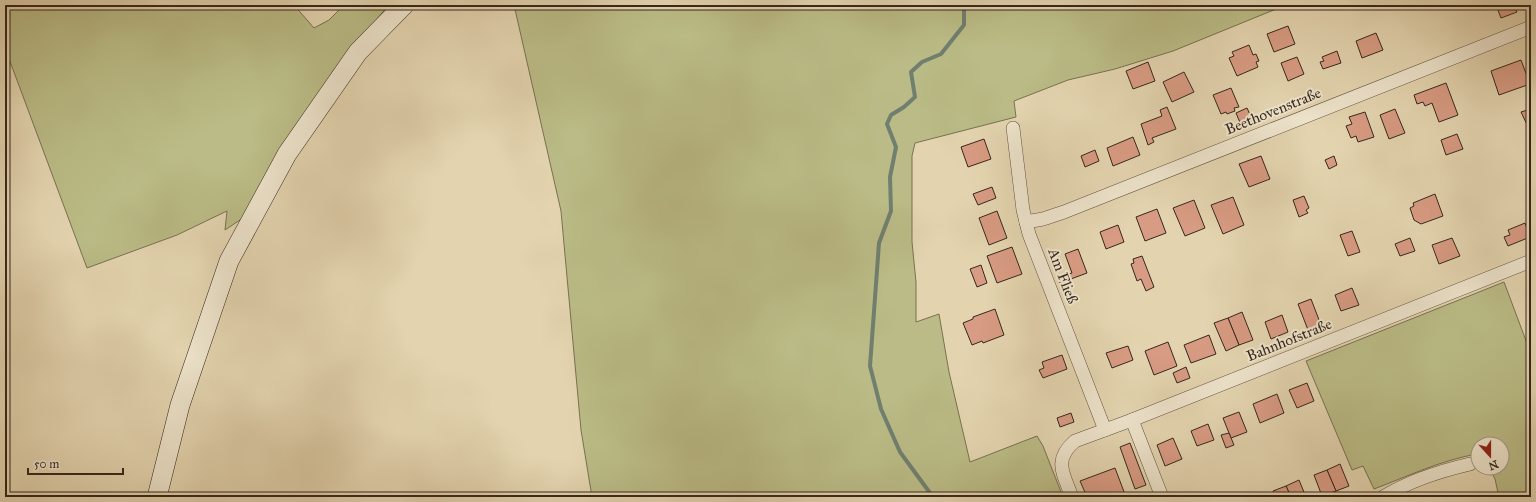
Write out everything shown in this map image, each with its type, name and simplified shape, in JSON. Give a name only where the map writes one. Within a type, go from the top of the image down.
[{"type":"main road","points":[[157,497],[180,405],[230,261],[287,154],[358,52],[404,5]]},
{"type":"street","name":"Beethovenstraße","points":[[1026,222],[1064,212],[1530,29]]},
{"type":"street","name":"Am Fließ","points":[[1014,128],[1026,222],[1105,430]]},
{"type":"street","name":"Bahnhofstraße","points":[[1072,497],[1061,470],[1060,462],[1068,447],[1075,441],[1132,420],[1531,261]]},
{"type":"street","points":[[1132,420],[1162,497]]},
{"type":"street","points":[[1383,497],[1396,489],[1447,469],[1470,464]]},
{"type":"green space","points":[[5,5],[294,5],[314,28],[329,20],[344,5],[389,5],[350,50],[243,218],[225,230],[227,211],[177,235],[87,268],[5,48]]},
{"type":"green space","points":[[514,5],[1286,5],[1173,51],[1115,69],[1068,80],[1014,101],[1016,117],[915,143],[912,156],[912,242],[916,282],[916,322],[939,314],[949,372],[970,462],[1037,436],[1043,446],[1063,497],[592,497],[581,430],[561,211]]},
{"type":"green space","points":[[1504,282],[1531,354],[1531,497],[1499,497],[1493,476],[1510,476],[1510,436],[1470,436],[1470,455],[1439,464],[1374,489],[1363,466],[1352,470],[1306,361]]},
{"type":"building","points":[[1496,5],[1514,5],[1517,12],[1501,18]]},
{"type":"building","points":[[1288,26],[1295,44],[1274,52],[1267,34]]},
{"type":"building","points":[[1376,33],[1383,50],[1362,58],[1356,41]]},
{"type":"building","points":[[1249,45],[1253,55],[1256,54],[1259,61],[1256,62],[1258,67],[1237,76],[1229,58],[1234,56],[1232,52]]},
{"type":"building","points":[[1337,51],[1341,63],[1323,69],[1320,62],[1324,61],[1322,57]]},
{"type":"building","points":[[1297,57],[1304,74],[1288,81],[1281,63]]},
{"type":"building","points":[[1521,60],[1530,84],[1499,95],[1491,71]]},
{"type":"building","points":[[1148,62],[1155,81],[1133,89],[1126,71]]},
{"type":"building","points":[[1184,72],[1194,92],[1172,102],[1163,82]]},
{"type":"building","points":[[1446,83],[1458,115],[1439,122],[1432,103],[1425,106],[1423,102],[1417,104],[1414,95]]},
{"type":"building","points":[[1231,88],[1239,107],[1234,108],[1235,111],[1227,114],[1226,112],[1221,114],[1213,95]]},
{"type":"building","points":[[1167,107],[1176,129],[1152,138],[1154,142],[1148,145],[1141,124],[1162,116],[1160,110]]},
{"type":"building","points":[[1247,108],[1253,121],[1241,125],[1236,113]]},
{"type":"building","points":[[1395,109],[1405,133],[1389,139],[1380,115]]},
{"type":"building","points":[[1531,109],[1531,131],[1530,131],[1521,112]]},
{"type":"building","points":[[1365,112],[1374,137],[1358,142],[1356,136],[1351,138],[1346,126],[1352,124],[1349,117]]},
{"type":"building","points":[[1457,134],[1463,149],[1446,155],[1441,140]]},
{"type":"building","points":[[1133,137],[1140,155],[1113,166],[1107,148]]},
{"type":"building","points":[[984,139],[991,159],[968,167],[961,147]]},
{"type":"building","points":[[1095,150],[1099,161],[1085,167],[1081,156]]},
{"type":"building","points":[[1261,156],[1270,179],[1249,187],[1239,164]]},
{"type":"building","points":[[1334,156],[1337,165],[1329,169],[1325,160]]},
{"type":"building","points":[[992,187],[996,198],[978,205],[973,194]]},
{"type":"building","points":[[1435,194],[1443,216],[1421,224],[1414,220],[1410,208],[1414,206],[1413,203]]},
{"type":"building","points":[[1304,196],[1309,208],[1306,210],[1308,213],[1299,217],[1293,200]]},
{"type":"building","points":[[1233,197],[1244,225],[1223,234],[1211,205]]},
{"type":"building","points":[[1194,200],[1205,228],[1185,236],[1173,208]]},
{"type":"building","points":[[1157,209],[1166,233],[1145,241],[1136,217]]},
{"type":"building","points":[[997,211],[1007,238],[989,245],[979,218]]},
{"type":"building","points":[[1525,223],[1530,237],[1508,246],[1504,237],[1510,235],[1508,230]]},
{"type":"building","points":[[1118,225],[1124,242],[1106,249],[1100,232]]},
{"type":"building","points":[[1352,231],[1360,252],[1348,256],[1340,235]]},
{"type":"building","points":[[1410,238],[1415,251],[1400,256],[1395,244]]},
{"type":"building","points":[[1452,238],[1460,256],[1439,264],[1432,245]]},
{"type":"building","points":[[1012,247],[1022,274],[997,283],[987,256]]},
{"type":"building","points":[[1078,249],[1087,273],[1060,283],[1058,277],[1072,273],[1065,254]]},
{"type":"building","points":[[1142,256],[1154,287],[1146,291],[1141,279],[1137,281],[1131,264],[1134,263],[1133,259]]},
{"type":"building","points":[[981,265],[987,283],[977,287],[970,269]]},
{"type":"building","points":[[1352,288],[1359,305],[1341,311],[1335,295]]},
{"type":"building","points":[[1311,299],[1321,325],[1308,330],[1298,304]]},
{"type":"building","points":[[995,309],[1004,335],[983,343],[982,341],[972,345],[963,323],[973,319],[973,317]]},
{"type":"building","points":[[1242,312],[1253,340],[1239,345],[1228,318]]},
{"type":"building","points":[[1282,315],[1288,332],[1271,339],[1265,322]]},
{"type":"building","points":[[1228,318],[1239,345],[1226,351],[1214,323]]},
{"type":"building","points":[[1209,335],[1216,354],[1191,363],[1184,345]]},
{"type":"building","points":[[1168,342],[1177,366],[1154,375],[1145,351]]},
{"type":"building","points":[[1128,346],[1133,360],[1112,368],[1106,353]]},
{"type":"building","points":[[1062,355],[1067,369],[1043,378],[1039,370],[1044,368],[1042,362]]},
{"type":"building","points":[[1186,367],[1190,378],[1177,383],[1173,373]]},
{"type":"building","points":[[1307,383],[1314,401],[1297,408],[1289,390]]},
{"type":"building","points":[[1277,394],[1284,413],[1260,423],[1253,404]]},
{"type":"building","points":[[1239,412],[1247,432],[1231,438],[1223,418]]},
{"type":"building","points":[[1071,413],[1074,422],[1060,427],[1057,418]]},
{"type":"building","points":[[1208,424],[1214,440],[1197,446],[1191,431]]},
{"type":"building","points":[[1229,433],[1234,445],[1226,448],[1221,435]]},
{"type":"building","points":[[1173,438],[1182,459],[1165,466],[1157,445]]},
{"type":"building","points":[[1130,443],[1146,485],[1135,489],[1120,447]]},
{"type":"building","points":[[1340,464],[1349,486],[1336,491],[1327,470]]},
{"type":"building","points":[[1115,468],[1126,497],[1087,497],[1080,481]]},
{"type":"building","points":[[1327,470],[1336,491],[1322,496],[1314,475]]},
{"type":"building","points":[[1299,480],[1306,497],[1291,497],[1286,486]]},
{"type":"building","points":[[1286,486],[1291,497],[1275,497],[1273,491]]},
{"type":"waterway","points":[[933,497],[900,452],[881,409],[870,366],[879,243],[891,211],[890,177],[896,147],[887,124],[891,115],[904,107],[915,97],[911,72],[922,62],[941,54],[964,25],[964,5]]}]
